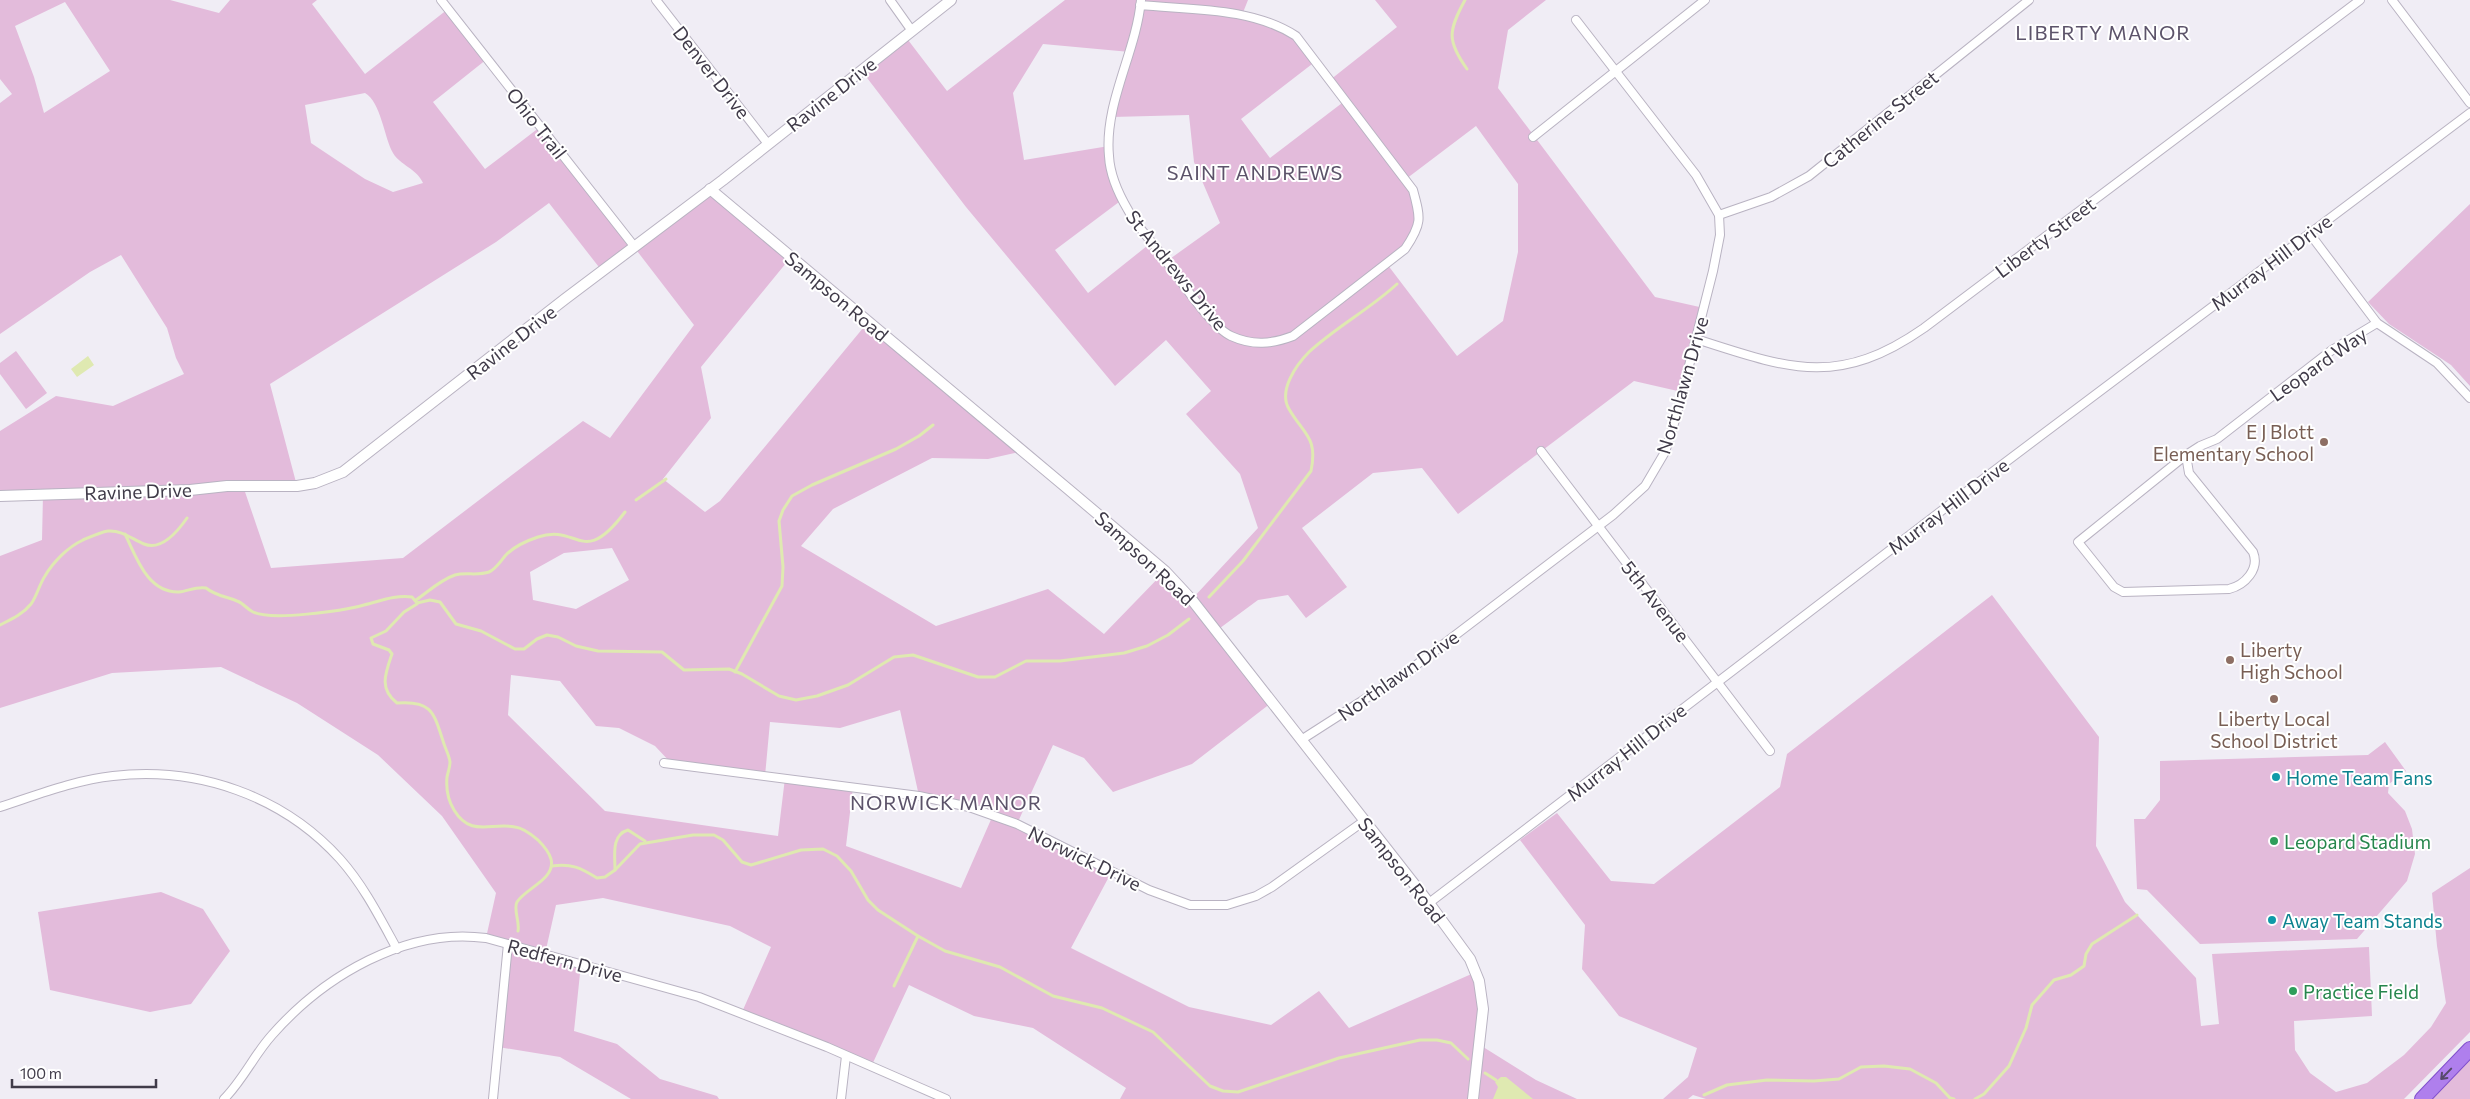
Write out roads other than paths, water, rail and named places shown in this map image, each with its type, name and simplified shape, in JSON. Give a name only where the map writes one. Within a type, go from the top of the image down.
[{"type":"highway","points":[[2422,1099],[2470,1049]]},
{"type":"street","name":"Ohio Trail","points":[[441,0],[634,246]]},
{"type":"street","name":"Denver Drive","points":[[656,0],[768,144]]},
{"type":"street","points":[[890,0],[912,31]]},
{"type":"street","name":"Ravine Drive","points":[[0,496],[190,490],[226,486],[297,486],[325,480],[353,466],[951,0]]},
{"type":"street","points":[[1533,137],[1705,0]]},
{"type":"street","name":"Catherine Street","points":[[1719,215],[1771,197],[1809,176],[2029,0]]},
{"type":"street","name":"Liberty Street","points":[[1696,339],[1765,360],[1811,368],[1848,365],[1890,350],[1924,328],[2360,0]]},
{"type":"street","points":[[2392,0],[2470,103]]},
{"type":"street","name":"St Andrews Drive","points":[[1141,2],[1252,16],[1278,25],[1296,36],[1413,190],[1419,212],[1418,230],[1405,249],[1294,336],[1275,343],[1253,344],[1229,335],[1208,315],[1128,211],[1114,181],[1109,156],[1110,132],[1115,102],[1130,52],[1141,2]]},
{"type":"street","points":[[1576,20],[1696,175],[1719,215]]},
{"type":"street","name":"Murray Hill Drive","points":[[1429,903],[2470,113]]},
{"type":"street","name":"Sampson Road","points":[[710,189],[1165,572],[1192,600],[1459,943],[1479,981],[1483,1009],[1473,1099]]},
{"type":"street","name":"Northlawn Drive","points":[[1301,740],[1407,672],[1598,526],[1638,493],[1659,464],[1676,417],[1718,244],[1719,215]]},
{"type":"street","points":[[2310,234],[2377,323],[2438,363],[2470,398]]},
{"type":"street","name":"Leopard Way","points":[[2186,455],[2189,473],[2253,552],[2255,562],[2253,570],[2244,581],[2229,589],[2123,592],[2114,588],[2078,542],[2186,455],[2200,446],[2217,440],[2332,350],[2377,323]]},
{"type":"street","name":"5th Avenue","points":[[1541,451],[1770,751]]},
{"type":"street","name":"Norwick Drive","points":[[664,763],[919,796],[969,807],[1017,824],[1174,900],[1204,906],[1227,905],[1256,896],[1272,887],[1364,821]]},
{"type":"street","points":[[0,807],[76,783],[136,774],[185,776],[239,790],[295,820],[327,847],[359,883],[397,949]]},
{"type":"street","name":"Redfern Drive","points":[[224,1099],[272,1035],[311,997],[347,972],[397,949],[413,943],[456,935],[486,938],[699,997],[749,1015],[946,1099]]},
{"type":"street","points":[[493,1099],[508,944]]},
{"type":"street","points":[[841,1099],[846,1056]]},
{"type":"waterway","points":[[1465,0],[1455,20],[1452,36],[1456,51],[1467,69]]},
{"type":"waterway","points":[[1209,597],[1243,561],[1311,471],[1313,460],[1311,443],[1286,402],[1287,386],[1294,371],[1304,357],[1319,343],[1376,302],[1397,284]]},
{"type":"waterway","points":[[735,672],[782,586],[783,567],[779,521],[783,510],[792,496],[812,485],[896,449],[919,436],[933,425]]},
{"type":"waterway","points":[[636,500],[666,479]]},
{"type":"waterway","points":[[416,600],[439,583],[455,575],[489,572],[512,549],[538,537],[552,534],[563,535],[581,541],[599,538],[611,529],[625,512]]},
{"type":"waterway","points":[[0,625],[28,608],[52,565],[61,555],[77,543],[99,533],[113,531],[122,533],[144,544],[157,545],[174,534],[187,518]]},
{"type":"waterway","points":[[125,534],[144,572],[159,586],[168,591],[179,592],[206,588],[239,602],[253,612],[262,615],[275,616],[324,612],[393,598],[412,597],[417,603],[430,600],[440,602],[456,624],[481,631],[515,649],[524,649],[537,639],[547,635],[558,637],[576,646],[598,651],[662,652],[684,670],[729,669],[742,674],[779,696],[796,700],[817,696],[848,685],[894,657],[913,655],[978,677],[995,677],[1026,661],[1060,661],[1124,653],[1147,646],[1168,635],[1189,619]]},
{"type":"waterway","points":[[417,604],[404,612],[386,631],[371,638],[373,644],[389,650],[392,654],[387,668],[386,687],[391,698],[397,703],[418,704],[430,711],[434,717],[450,762],[447,777],[449,798],[454,810],[461,819],[467,824],[474,826],[506,826],[522,829],[538,840],[549,854],[551,859],[549,872],[545,878],[517,902],[518,931]]},
{"type":"waterway","points":[[615,870],[615,846],[619,836],[628,830],[645,841]]},
{"type":"waterway","points":[[552,866],[570,866],[581,869],[597,878],[605,877],[615,870],[640,844],[693,835],[714,835],[723,840],[742,862],[751,865],[801,850],[823,849],[837,856],[851,871],[868,900],[878,910],[918,936],[945,951],[1000,967],[1053,996],[1102,1008],[1153,1032],[1210,1086],[1223,1091],[1238,1092],[1339,1058],[1420,1040],[1437,1040],[1451,1043],[1468,1059]]},
{"type":"waterway","points":[[1975,1099],[1984,1094],[2009,1066],[2026,1028],[2032,1005],[2054,980],[2071,975],[2084,966],[2086,954],[2092,944],[2137,915]]},
{"type":"waterway","points":[[894,986],[918,936]]},
{"type":"waterway","points":[[1704,1095],[1727,1085],[1767,1080],[1814,1081],[1839,1079],[1861,1067],[1884,1066],[1910,1069],[1936,1083],[1950,1098],[1954,1099]]},
{"type":"waterway","points":[[1485,1073],[1496,1080]]},
{"type":"place","name":"E J Blott Elementary School","points":[[2324,442]]},
{"type":"place","name":"Liberty High School","points":[[2230,660]]},
{"type":"place","name":"Liberty Local School District","points":[[2274,699]]},
{"type":"place","name":"Home Team Fans","points":[[2276,777]]},
{"type":"place","name":"Leopard Stadium","points":[[2274,841]]},
{"type":"place","name":"Away Team Stands","points":[[2272,920]]},
{"type":"place","name":"Practice Field","points":[[2293,991]]},
{"type":"district","name":"LIBERTY MANOR","points":[[2103,32]]},
{"type":"district","name":"SAINT ANDREWS","points":[[1255,172]]},
{"type":"district","name":"NORWICK MANOR","points":[[946,802]]}]
